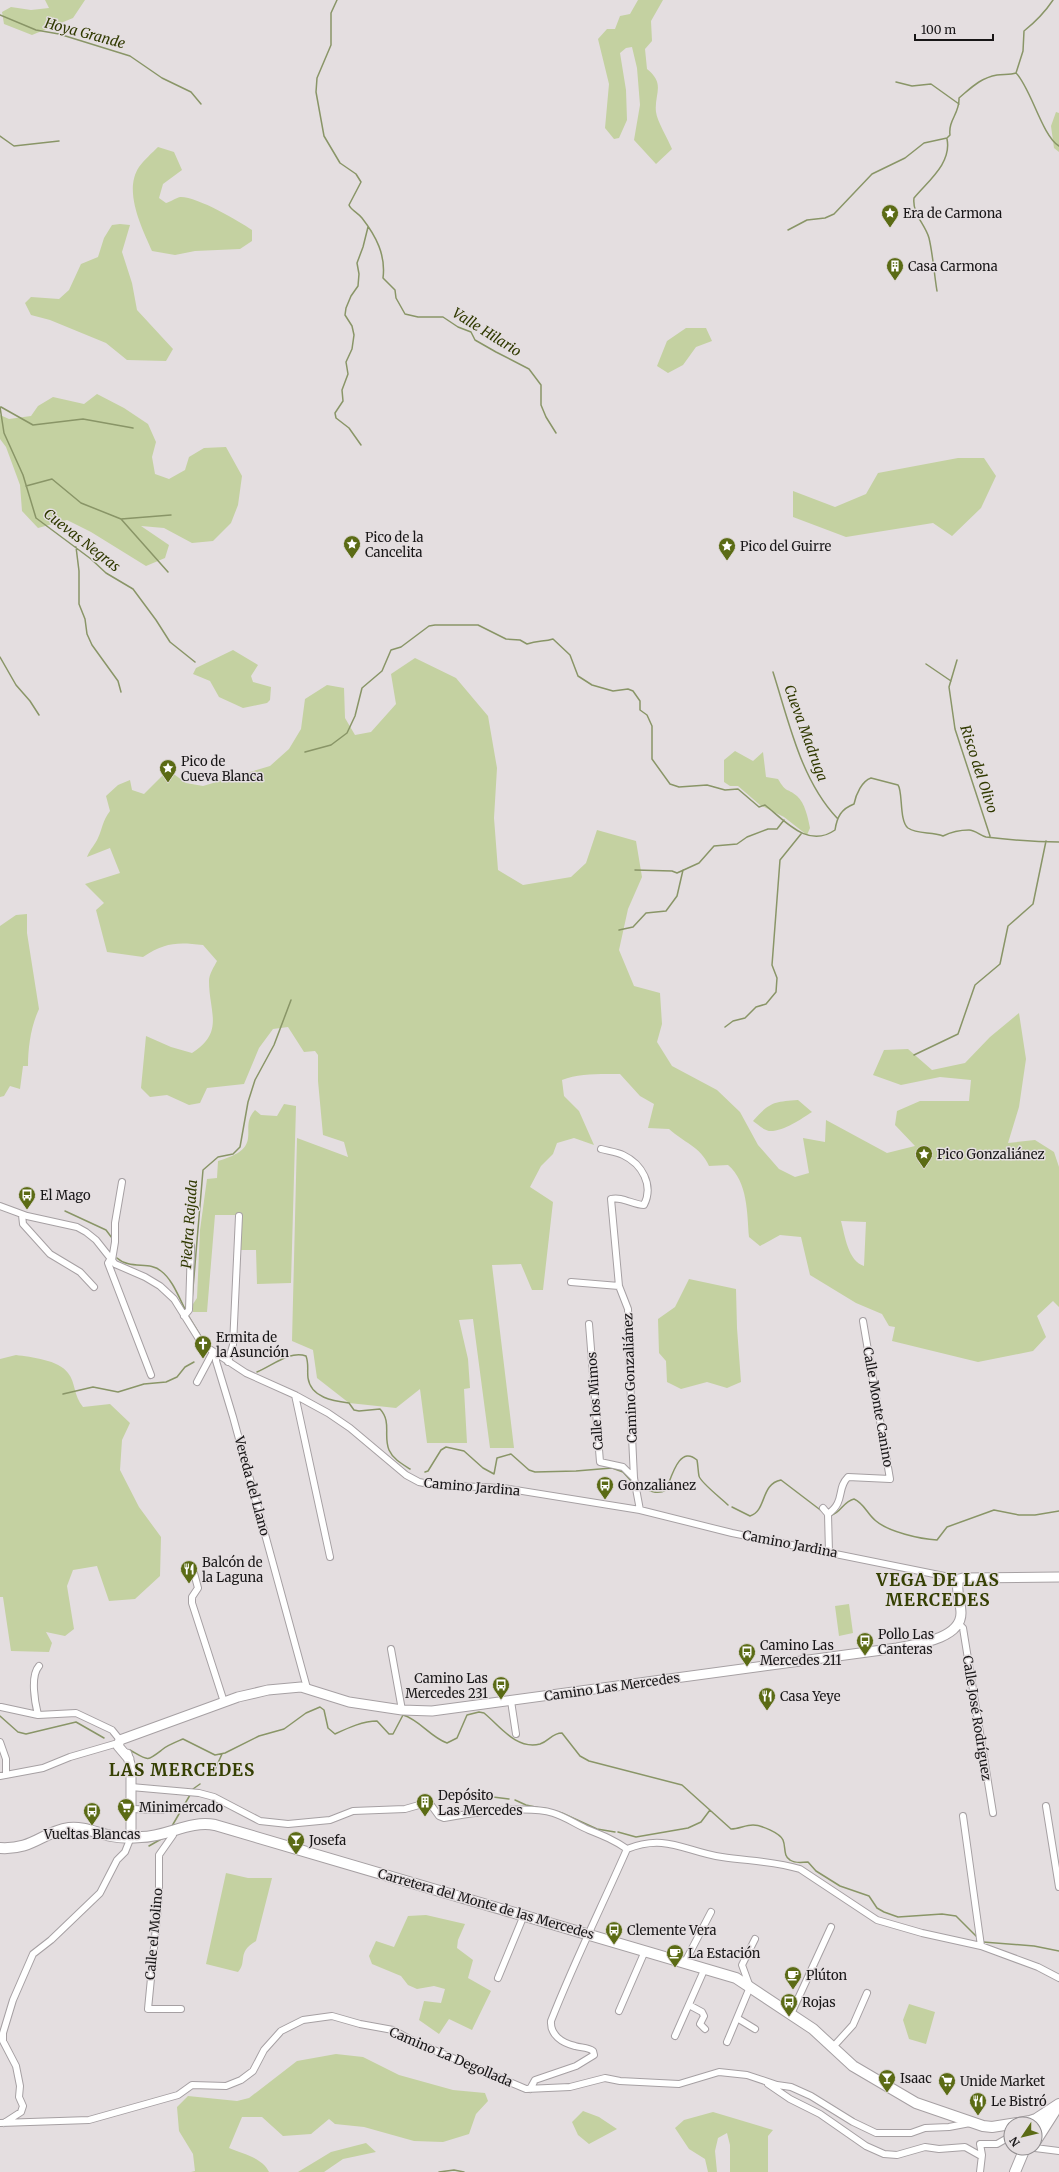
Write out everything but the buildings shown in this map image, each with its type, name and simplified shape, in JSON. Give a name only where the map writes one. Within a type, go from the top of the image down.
[{"type":"main road","points":[[959,1624],[961,1613],[957,1584],[959,1579],[1059,1577]]},
{"type":"main road","name":"Camino Las Mercedes","points":[[121,1743],[130,1736],[147,1732],[224,1702],[268,1690],[307,1688],[348,1702],[402,1710],[432,1711],[897,1648],[954,1631],[959,1624]]},
{"type":"main road","points":[[121,1743],[131,1765],[131,1837]]},
{"type":"main road","name":"Carretera del Monte de las Mercedes","points":[[0,1848],[21,1848],[68,1828],[76,1828],[111,1836],[146,1837],[192,1824],[204,1823],[215,1825],[736,1978],[813,2029],[853,2066],[916,2104],[970,2123],[992,2127],[1003,2127]]},
{"type":"main road","points":[[1043,2118],[1058,2104]]},
{"type":"main road","points":[[1015,2172],[1022,2156]]},
{"type":"street","name":"Camino Gonzaliánez","points":[[601,1149],[624,1155],[644,1173],[647,1179],[647,1200],[644,1205],[637,1205],[617,1197],[611,1199],[619,1286],[628,1309],[634,1478],[640,1510]]},
{"type":"street","points":[[122,1182],[115,1223],[116,1242],[112,1259],[108,1263],[150,1375]]},
{"type":"street","name":"Camino Jardina","points":[[0,1206],[22,1215],[78,1226],[96,1240],[115,1264],[145,1277],[160,1286],[174,1298],[200,1341],[214,1353],[246,1373],[295,1395],[328,1413],[350,1428],[383,1458],[406,1476],[419,1482],[434,1485],[503,1488],[640,1510],[732,1533],[959,1579]]},
{"type":"street","points":[[22,1215],[23,1224],[50,1254],[80,1272],[94,1287]]},
{"type":"street","points":[[228,1362],[233,1345],[239,1216]]},
{"type":"street","points":[[184,1316],[189,1310],[192,1246]]},
{"type":"street","points":[[571,1282],[619,1286]]},
{"type":"street","name":"Calle Monte Canino","points":[[828,1514],[836,1508],[840,1500],[844,1481],[848,1477],[890,1479],[863,1321]]},
{"type":"street","name":"Calle los Mimos","points":[[590,1324],[600,1462],[623,1467],[634,1478]]},
{"type":"street","points":[[197,1382],[214,1353]]},
{"type":"street","name":"Vereda del Llano","points":[[214,1353],[307,1688]]},
{"type":"street","points":[[295,1395],[330,1557]]},
{"type":"street","points":[[823,1508],[828,1514],[829,1552]]},
{"type":"street","points":[[194,1573],[198,1588],[192,1597],[192,1603],[224,1702]]},
{"type":"street","name":"Calle José Rodríguez","points":[[959,1624],[963,1628],[993,1813]]},
{"type":"street","points":[[391,1649],[402,1710]]},
{"type":"street","points":[[38,1715],[35,1683],[36,1672],[39,1666]]},
{"type":"street","points":[[510,1701],[516,1734]]},
{"type":"street","points":[[0,1742],[6,1760],[3,1776],[43,1768],[70,1756],[121,1743],[112,1730],[76,1713],[38,1715],[1,1707]]},
{"type":"street","points":[[131,1786],[199,1793],[214,1797],[260,1821],[288,1824],[330,1820],[353,1811],[405,1809],[426,1803],[431,1805],[439,1816],[444,1818],[477,1812],[512,1810],[552,1812],[578,1822],[588,1829],[608,1836],[627,1849]]},
{"type":"street","points":[[1046,1806],[1059,1887]]},
{"type":"street","points":[[131,1809],[162,1810]]},
{"type":"street","points":[[963,1816],[980,1943]]},
{"type":"street","name":"Calle el Molino","points":[[173,1830],[172,1835],[159,1855],[159,1896],[148,2010],[181,2009]]},
{"type":"street","points":[[2,2123],[21,2112],[23,2106],[19,2098],[20,2086],[16,2066],[3,2041],[3,2033],[13,2000],[33,1954],[51,1940],[100,1892],[117,1860],[125,1852],[131,1837]]},
{"type":"street","points":[[530,2090],[535,2080],[576,2066],[594,2055],[594,2051],[590,2048],[574,2046],[558,2038],[550,2027],[551,2021],[569,1975],[590,1934],[627,1849],[639,1844],[666,1842],[722,1857],[788,1865],[800,1869],[877,1920],[922,1933],[980,1943],[1059,1978]]},
{"type":"street","points":[[685,1962],[711,1912]]},
{"type":"street","points":[[498,1978],[524,1915]]},
{"type":"street","points":[[791,2014],[831,1927]]},
{"type":"street","points":[[727,2042],[750,1987],[742,1965],[755,1939]]},
{"type":"street","points":[[619,2011],[645,1951]]},
{"type":"street","points":[[675,2036],[705,1968]]},
{"type":"street","points":[[834,2047],[853,2025],[868,1992]]},
{"type":"street","points":[[689,2005],[702,2012],[704,2016],[700,2024],[705,2029]]},
{"type":"street","name":"Camino La Degollada","points":[[2,2123],[89,2120],[178,2095],[192,2084],[226,2086],[240,2080],[253,2071],[264,2050],[281,2031],[303,2020],[332,2016],[397,2032],[415,2042],[530,2090]]},
{"type":"street","points":[[737,2018],[756,2029]]},
{"type":"street","points":[[530,2090],[570,2087],[605,2078],[620,2081],[680,2084],[719,2072],[747,2075],[765,2082],[791,2087],[811,2096],[852,2122],[876,2132],[911,2133],[925,2128],[949,2127],[970,2123]]},
{"type":"street","points":[[765,2082],[790,2099],[820,2114],[866,2146],[884,2154],[897,2155],[925,2147],[939,2149],[965,2148],[981,2156]]},
{"type":"street","points":[[1043,2134],[1056,2112],[1058,2104]]},
{"type":"street","points":[[980,2172],[981,2143],[997,2144],[1003,2141]]},
{"type":"street","points":[[1043,2148],[1059,2151]]},
{"type":"green space","points":[[45,0],[85,0],[73,18],[32,35],[4,24],[2,12],[11,7],[31,10],[49,8]]},
{"type":"green space","points":[[638,0],[663,0],[651,21],[652,41],[645,49],[647,69],[653,74],[658,84],[656,106],[657,116],[672,149],[656,164],[634,140],[640,105],[637,68],[632,47],[626,48],[620,53],[626,90],[627,120],[619,138],[614,139],[605,128],[609,84],[598,39],[607,29],[615,29],[620,16],[630,14]]},
{"type":"green space","points":[[1056,112],[1059,113],[1059,152],[1054,148],[1051,126]]},
{"type":"green space","points":[[158,147],[174,152],[182,170],[163,184],[159,198],[166,203],[180,197],[196,200],[228,215],[252,230],[252,241],[240,249],[195,251],[175,255],[152,251],[139,221],[133,198],[133,187],[139,167]]},
{"type":"green space","points":[[112,225],[130,225],[122,252],[132,283],[137,310],[173,349],[166,361],[127,360],[106,343],[50,320],[31,315],[25,303],[31,297],[59,299],[69,290],[81,264],[98,257],[104,238]]},
{"type":"green space","points":[[686,328],[706,328],[712,341],[696,347],[683,365],[668,373],[657,366],[667,341]]},
{"type":"green space","points":[[97,394],[124,408],[148,424],[156,442],[152,457],[155,474],[169,479],[185,470],[189,457],[204,448],[226,447],[242,476],[238,505],[231,523],[213,541],[192,543],[164,528],[141,526],[169,545],[165,558],[146,566],[91,532],[67,520],[38,528],[22,511],[20,485],[6,447],[0,439],[0,415],[9,419],[31,416],[38,406],[53,397],[84,404]]},
{"type":"green space","points":[[958,458],[984,458],[996,476],[981,508],[952,536],[933,523],[846,537],[793,517],[793,491],[835,507],[866,494],[878,473]]},
{"type":"green space","points":[[233,650],[258,665],[251,676],[253,682],[271,687],[270,700],[267,703],[243,708],[219,697],[210,681],[193,674],[196,668]]},
{"type":"green space","points":[[415,658],[456,678],[488,716],[497,768],[494,818],[498,870],[523,885],[571,877],[586,863],[597,830],[636,841],[642,877],[628,909],[619,950],[634,986],[660,993],[662,1024],[657,1042],[672,1066],[717,1090],[740,1112],[758,1145],[779,1169],[795,1177],[809,1173],[803,1138],[825,1142],[826,1120],[887,1153],[915,1146],[895,1125],[897,1111],[920,1101],[969,1101],[971,1080],[940,1077],[901,1085],[873,1075],[884,1050],[908,1049],[932,1070],[965,1063],[990,1037],[1019,1013],[1026,1059],[1019,1107],[1008,1143],[1035,1140],[1054,1152],[1059,1167],[1059,1307],[1053,1301],[1037,1316],[1046,1337],[1033,1351],[978,1362],[892,1341],[895,1327],[889,1326],[882,1314],[856,1303],[810,1275],[801,1237],[780,1235],[760,1246],[749,1237],[747,1208],[743,1189],[735,1172],[728,1165],[709,1166],[706,1159],[697,1149],[669,1129],[648,1128],[654,1104],[640,1096],[620,1074],[598,1074],[576,1076],[562,1080],[564,1096],[579,1111],[594,1145],[574,1138],[557,1143],[553,1154],[541,1166],[530,1187],[553,1202],[543,1290],[532,1290],[521,1264],[492,1265],[514,1448],[490,1448],[473,1319],[459,1320],[468,1359],[470,1388],[464,1389],[467,1443],[427,1443],[420,1389],[396,1408],[349,1403],[317,1378],[313,1350],[292,1341],[297,1138],[348,1157],[344,1142],[323,1135],[318,1081],[318,1055],[315,1051],[304,1052],[288,1027],[273,1029],[259,1048],[244,1084],[207,1088],[200,1103],[189,1105],[167,1095],[150,1097],[141,1088],[146,1036],[171,1047],[192,1053],[202,1045],[209,1037],[212,1029],[213,1021],[209,978],[217,961],[203,945],[194,944],[172,944],[158,948],[143,957],[107,952],[96,910],[104,903],[85,884],[120,873],[110,848],[87,857],[100,834],[104,821],[110,811],[106,796],[118,785],[130,780],[132,790],[144,794],[163,775],[175,775],[186,783],[203,786],[270,766],[289,749],[301,729],[305,699],[327,685],[344,688],[345,718],[355,735],[371,732],[396,704],[391,674]],"holes":[[[841,1221],[866,1222],[864,1266],[854,1259],[851,1254]]]},
{"type":"green space","points":[[735,751],[753,761],[763,752],[766,777],[778,779],[785,789],[800,799],[806,811],[810,828],[807,835],[784,817],[760,805],[738,786],[730,786],[724,782],[724,760]]},
{"type":"green space","points":[[27,914],[27,933],[39,1009],[30,1037],[28,1066],[23,1066],[20,1089],[10,1086],[4,1096],[0,1097],[0,926],[16,915]]},
{"type":"green space","points":[[798,1100],[812,1112],[786,1127],[769,1131],[753,1121],[772,1104],[783,1101]]},
{"type":"green space","points":[[284,1104],[296,1106],[291,1283],[257,1284],[256,1250],[239,1250],[241,1215],[215,1215],[207,1312],[193,1312],[193,1304],[197,1298],[200,1230],[207,1179],[217,1178],[218,1161],[233,1156],[242,1150],[248,1137],[250,1117],[255,1110],[261,1115],[277,1116]]},
{"type":"green space","points":[[689,1279],[736,1289],[741,1382],[727,1388],[707,1382],[681,1389],[667,1382],[666,1361],[659,1353],[658,1319],[675,1307]]},
{"type":"green space","points":[[16,1355],[44,1360],[58,1365],[71,1377],[80,1403],[83,1407],[110,1404],[130,1423],[122,1440],[120,1470],[139,1507],[161,1537],[160,1576],[135,1599],[109,1601],[97,1566],[73,1570],[67,1586],[74,1629],[65,1636],[46,1632],[52,1643],[49,1652],[11,1651],[3,1597],[0,1597],[0,1359]]},
{"type":"green space","points":[[849,1604],[853,1633],[839,1636],[835,1606]]},
{"type":"green space","points":[[226,1873],[248,1878],[272,1878],[256,1941],[246,1949],[241,1968],[238,1972],[206,1964]]},
{"type":"green space","points":[[426,1915],[465,1924],[458,1940],[457,1948],[473,1960],[468,1978],[491,1991],[472,2030],[449,2019],[439,2034],[419,2020],[424,2001],[441,2003],[445,1989],[434,1986],[417,1989],[408,1985],[401,1976],[372,1964],[369,1956],[376,1941],[394,1947],[408,1916]]},
{"type":"green space","points":[[909,2004],[935,2012],[926,2044],[909,2039],[903,2020]]},
{"type":"green space","points":[[336,2054],[363,2057],[399,2075],[453,2090],[485,2093],[488,2101],[476,2114],[469,2134],[443,2142],[414,2141],[364,2127],[335,2124],[329,2119],[311,2134],[283,2136],[262,2117],[242,2117],[229,2148],[257,2159],[269,2172],[191,2172],[195,2171],[193,2154],[179,2131],[177,2107],[188,2096],[237,2101],[249,2098],[297,2061]]},
{"type":"green space","points":[[583,2111],[599,2117],[617,2129],[589,2144],[578,2135],[572,2122]]},
{"type":"green space","points":[[713,2112],[773,2130],[768,2136],[768,2172],[730,2172],[730,2145],[727,2133],[718,2138],[715,2151],[717,2172],[708,2172],[705,2159],[689,2149],[675,2128],[684,2120]]},
{"type":"green space","points":[[366,2143],[376,2152],[343,2159],[324,2172],[298,2172],[331,2152]]},
{"type":"waterway","name":"Valle Hilario","points":[[337,0],[331,13],[331,45],[317,78],[316,92],[324,136],[340,163],[356,174],[361,182],[349,205],[362,218],[376,239],[383,261],[383,278],[395,290],[396,298],[405,314],[418,317],[443,317],[458,327],[471,332],[475,340],[529,369],[541,385],[541,405],[546,417],[556,433]]},
{"type":"waterway","points":[[788,230],[807,220],[825,218],[834,214],[872,174],[905,158],[924,143],[947,138],[950,135],[951,125],[958,108],[959,98],[986,78],[1016,73],[1023,51],[1024,31],[1039,17],[1053,0]]},
{"type":"waterway","name":"Hoya Grande","points":[[0,15],[36,30],[59,34],[130,56],[162,78],[191,92],[201,104]]},
{"type":"waterway","points":[[1016,73],[1027,89],[1047,132],[1053,141],[1059,146]]},
{"type":"waterway","points":[[896,82],[912,86],[931,84],[959,104]]},
{"type":"waterway","points":[[0,136],[14,146],[59,141]]},
{"type":"waterway","points":[[937,291],[929,238],[915,209],[914,198],[938,171],[942,164],[948,148],[947,139]]},
{"type":"waterway","points":[[361,445],[349,428],[336,418],[335,413],[343,401],[342,390],[348,374],[346,362],[352,349],[354,335],[352,326],[345,315],[346,308],[351,296],[358,286],[359,274],[357,263],[368,227]]},
{"type":"waterway","name":"Cuevas Negras","points":[[0,407],[4,433],[23,475],[36,518],[91,559],[106,573],[133,589],[170,642],[195,662]]},
{"type":"waterway","points":[[1,407],[33,425],[83,419],[133,428]]},
{"type":"waterway","points":[[26,486],[52,479],[81,503],[121,519],[168,572]]},
{"type":"waterway","points":[[121,519],[171,515]]},
{"type":"waterway","points":[[76,547],[79,571],[79,604],[85,619],[87,634],[92,645],[118,681],[121,692]]},
{"type":"waterway","points":[[305,752],[331,745],[347,733],[355,716],[362,688],[382,671],[391,650],[401,647],[429,626],[478,625],[506,639],[520,640],[527,644],[553,639],[570,655],[578,676],[592,685],[613,691],[628,689],[633,691],[640,701],[640,710],[647,715],[652,726],[652,759],[670,784],[679,787],[707,785],[725,790],[738,789],[759,807],[765,805],[797,831],[806,835],[825,835],[835,830],[840,814],[846,808],[854,804],[860,788],[871,778],[898,785],[903,819],[908,828],[912,830],[943,836],[949,833],[969,830],[986,837],[1023,841],[1059,842]]},
{"type":"waterway","points":[[0,657],[16,685],[30,701],[39,715]]},
{"type":"waterway","name":"Risco del Olivo","points":[[957,660],[949,687],[955,729],[990,836]]},
{"type":"waterway","points":[[926,664],[951,681]]},
{"type":"waterway","name":"Cueva Madruga","points":[[773,672],[791,730],[805,768],[814,786],[837,818]]},
{"type":"waterway","points":[[635,870],[672,871],[677,873],[699,863],[714,846],[737,844],[747,837],[768,829],[777,829],[784,820]]},
{"type":"waterway","points":[[725,1027],[733,1021],[745,1018],[756,1007],[766,1004],[776,992],[777,978],[772,965],[780,860],[801,834]]},
{"type":"waterway","points":[[914,1055],[958,1034],[975,985],[1000,964],[1008,926],[1033,904],[1046,841]]},
{"type":"waterway","points":[[619,930],[633,927],[646,913],[666,911],[677,896],[683,870]]},
{"type":"waterway","name":"Piedra Rajada","points":[[192,1300],[203,1170],[218,1157],[233,1154],[240,1147],[248,1102],[255,1080],[274,1045],[291,1000]]},
{"type":"waterway","points":[[65,1211],[106,1230],[112,1238]]},
{"type":"waterway","points":[[117,1258],[128,1264],[151,1266],[161,1271],[169,1279],[186,1311]]},
{"type":"waterway","points":[[189,1317],[200,1335]]},
{"type":"waterway","points":[[257,1372],[287,1357],[294,1355],[306,1356],[310,1385],[318,1394],[330,1399],[349,1403],[354,1410],[380,1409],[386,1419],[387,1445],[389,1450],[395,1459],[410,1469]]},
{"type":"waterway","points":[[63,1394],[93,1387],[118,1392],[144,1384],[166,1382],[177,1377],[185,1367],[194,1362]]},
{"type":"waterway","points":[[425,1472],[428,1471],[441,1450],[446,1447],[464,1451],[483,1468],[494,1474],[497,1458],[511,1454],[529,1470],[535,1472],[612,1468],[623,1472],[632,1482]]},
{"type":"waterway","points":[[642,1488],[657,1492],[666,1490],[673,1471],[677,1465],[685,1456],[691,1456],[697,1460],[700,1479],[728,1505]]},
{"type":"waterway","points":[[732,1507],[750,1516],[759,1509],[766,1492],[774,1482],[781,1480],[823,1512]]},
{"type":"waterway","points":[[832,1515],[854,1499],[882,1525],[897,1532],[937,1540],[947,1527],[994,1510],[1019,1515],[1035,1515],[1059,1511]]},
{"type":"waterway","points":[[130,1750],[144,1758],[150,1758],[167,1746],[183,1739],[215,1755],[225,1753],[259,1736],[284,1729],[306,1713],[320,1707],[324,1710],[328,1728],[335,1734],[350,1727],[372,1721],[377,1721],[389,1734],[393,1734],[403,1715],[409,1717],[435,1737],[447,1743],[457,1738],[467,1715],[479,1712],[484,1713],[509,1736],[523,1744],[540,1744],[556,1734],[562,1733],[580,1756],[589,1761],[682,1785],[731,1829],[756,1825],[774,1832],[783,1840],[786,1856],[790,1860],[797,1862],[808,1862],[816,1871],[840,1886],[869,1896],[877,1908],[884,1912],[898,1917],[942,1914],[956,1916],[978,1938]]},
{"type":"waterway","points":[[0,1716],[18,1732],[26,1734],[76,1722],[104,1738]]},
{"type":"waterway","points":[[213,1774],[222,1754]]},
{"type":"waterway","points":[[193,1789],[200,1784]]},
{"type":"waterway","points":[[172,1826],[190,1795]]},
{"type":"waterway","points":[[485,1796],[509,1799]]},
{"type":"waterway","points":[[515,1800],[526,1805],[540,1808]]},
{"type":"waterway","points":[[544,1808],[562,1813],[597,1829],[615,1832]]},
{"type":"waterway","points":[[618,1832],[636,1837],[688,1828],[701,1822],[710,1810]]},
{"type":"waterway","points":[[149,1846],[163,1838]]},
{"type":"waterway","points":[[983,1942],[1034,1946],[1059,1951]]},
{"type":"waterway","points":[[439,2172],[454,2170],[464,2172]]},
{"type":"place","name":"Era de Carmona","points":[[890,228]]},
{"type":"place","name":"Casa Carmona","points":[[895,281]]},
{"type":"place","name":"Pico de la Cancelita","points":[[352,559]]},
{"type":"place","name":"Pico del Guirre","points":[[727,561]]},
{"type":"place","name":"Pico de Cueva Blanca","points":[[168,783]]},
{"type":"place","name":"Pico Gonzaliánez","points":[[924,1169]]},
{"type":"place","name":"El Mago","points":[[27,1210]]},
{"type":"place","name":"Ermita de la Asunción","points":[[203,1359]]},
{"type":"place","name":"Gonzalianez","points":[[605,1500]]},
{"type":"place","name":"Balcón de la Laguna","points":[[189,1584]]},
{"type":"place","name":"Pollo Las Canteras","points":[[865,1656]]},
{"type":"place","name":"Camino Las Mercedes 211","points":[[747,1667]]},
{"type":"place","name":"Camino Las Mercedes 231","points":[[501,1700]]},
{"type":"place","name":"Casa Yeye","points":[[767,1711]]},
{"type":"place","name":"Depósito Las Mercedes","points":[[425,1817]]},
{"type":"place","name":"Minimercado","points":[[126,1822]]},
{"type":"place","name":"Vueltas Blancas","points":[[92,1826]]},
{"type":"place","name":"Josefa","points":[[296,1855]]},
{"type":"place","name":"Clemente Vera","points":[[614,1945]]},
{"type":"place","name":"La Estación","points":[[675,1968]]},
{"type":"place","name":"Plúton","points":[[793,1990]]},
{"type":"place","name":"Rojas","points":[[789,2017]]},
{"type":"place","name":"Isaac","points":[[887,2093]]},
{"type":"place","name":"Unide Market","points":[[947,2096]]},
{"type":"place","name":"Le Bistró","points":[[978,2116]]},
{"type":"district","name":"VEGA DE LAS MERCEDES","points":[[938,1590]]},
{"type":"district","name":"LAS MERCEDES","points":[[182,1770]]}]
